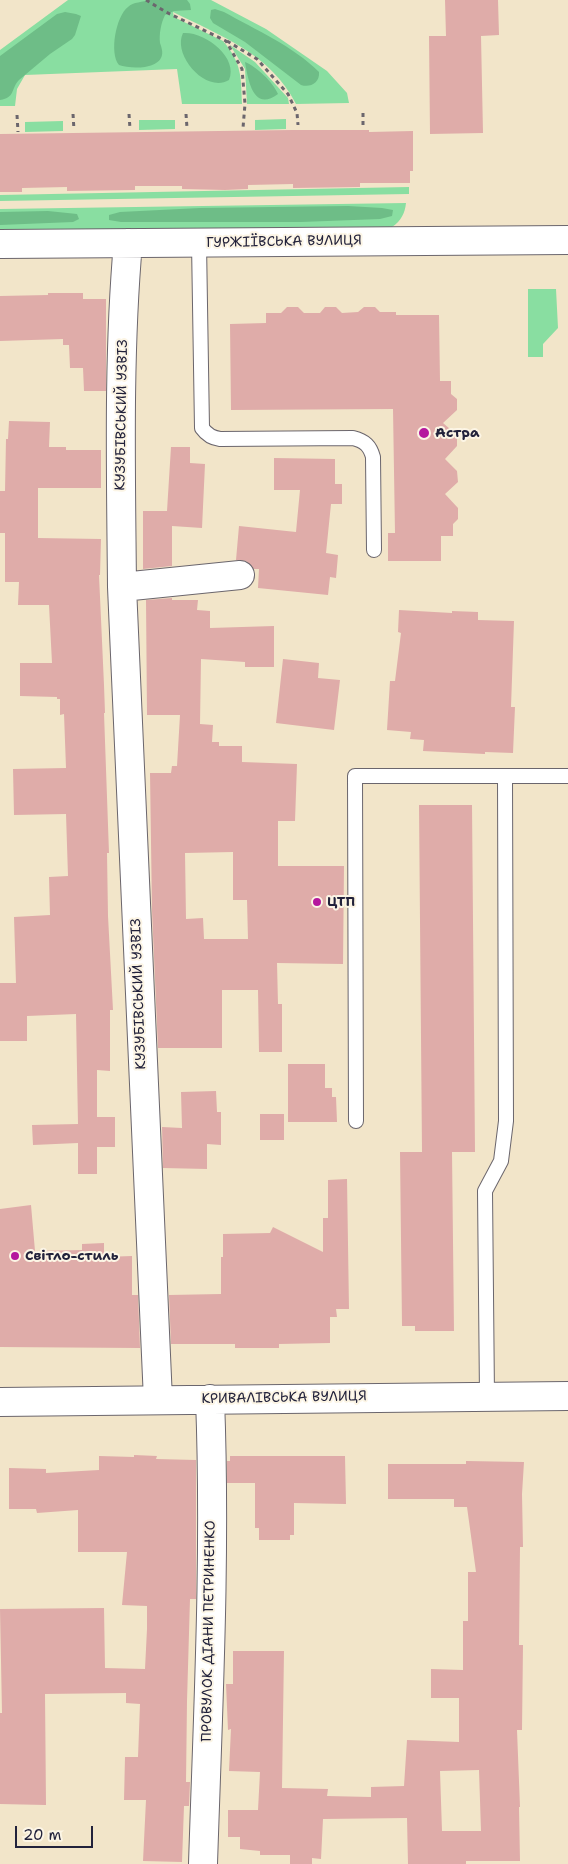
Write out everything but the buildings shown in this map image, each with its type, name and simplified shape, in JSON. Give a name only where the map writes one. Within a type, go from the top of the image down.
[{"type":"street","name":"ГУРЖІЇВСЬКА ВУЛИЦЯ","points":[[0,244],[568,240]]},
{"type":"street","name":"КУЗУБІВСЬКИЙ УЗВІЗ","points":[[128,243],[124,287],[121,444],[122,587],[158,1400]]},
{"type":"street","points":[[122,587],[240,575]]},
{"type":"street","name":"КРИВАЛІВСЬКА ВУЛИЦЯ","points":[[0,1402],[568,1396]]},
{"type":"street","name":"ПРОВУЛОК ДІАНИ ПЕТРИНЕНКО","points":[[203,1864],[212,1547],[210,1399]]},
{"type":"lane","points":[[199,243],[202,428],[213,438],[220,439],[353,438],[367,444],[373,458],[374,550]]},
{"type":"lane","points":[[356,1121],[355,776],[568,776]]},
{"type":"lane","points":[[487,1396],[485,1192],[501,1161],[506,1121],[506,776]]},
{"type":"path","points":[[146,0],[257,59],[288,94],[297,113],[298,126]]},
{"type":"path","points":[[226,41],[242,69],[245,104],[243,128]]},
{"type":"path","points":[[363,113],[364,126]]},
{"type":"path","points":[[73,114],[74,130]]},
{"type":"path","points":[[130,114],[130,129]]},
{"type":"path","points":[[186,114],[187,128]]},
{"type":"path","points":[[17,115],[18,132]]},
{"type":"green space","points":[[68,0],[211,0],[266,29],[327,71],[347,93],[349,103],[296,104],[286,87],[259,59],[226,38],[173,12],[174,17],[223,41],[229,49],[234,56],[239,71],[242,104],[182,104],[177,69],[25,75],[17,89],[15,106],[0,106],[0,50]]},
{"type":"green space","points":[[150,0],[187,0],[191,10],[174,11],[165,15],[161,25],[160,43],[162,55],[160,60],[150,66],[137,68],[119,65],[114,52],[114,44],[120,18],[130,5]]},
{"type":"green space","points":[[215,9],[261,32],[298,54],[319,72],[316,82],[311,85],[301,85],[245,42],[213,23],[210,18],[211,10]]},
{"type":"green space","points":[[65,12],[81,16],[75,35],[19,80],[11,95],[0,100],[0,56],[57,14]]},
{"type":"green space","points":[[183,33],[200,36],[218,47],[229,63],[231,71],[229,80],[220,83],[211,82],[193,70],[182,52],[181,42]]},
{"type":"green space","points":[[230,45],[255,62],[288,98],[289,104],[247,104],[245,69]]},
{"type":"green space","points":[[245,62],[255,67],[264,75],[278,94],[270,99],[257,97],[250,85]]},
{"type":"green space","points":[[286,119],[286,129],[255,130],[255,120]]},
{"type":"green space","points":[[139,120],[175,120],[175,129],[139,130]]},
{"type":"green space","points":[[63,121],[63,131],[25,132],[25,122]]},
{"type":"green space","points":[[409,187],[409,194],[0,201],[0,195]]},
{"type":"green space","points":[[406,203],[402,216],[392,227],[0,230],[0,209]]},
{"type":"green space","points":[[348,206],[393,210],[392,216],[380,219],[301,222],[121,222],[109,220],[109,215],[120,212],[200,208]]},
{"type":"green space","points":[[48,211],[77,214],[79,219],[73,222],[0,225],[0,212]]},
{"type":"green space","points":[[528,289],[556,289],[558,328],[543,344],[543,357],[528,357]]},
{"type":"place","name":"Астра","points":[[424,433]]},
{"type":"place","name":"ЦТП","points":[[317,902]]},
{"type":"place","name":"Світло-стиль","points":[[15,1256]]}]
